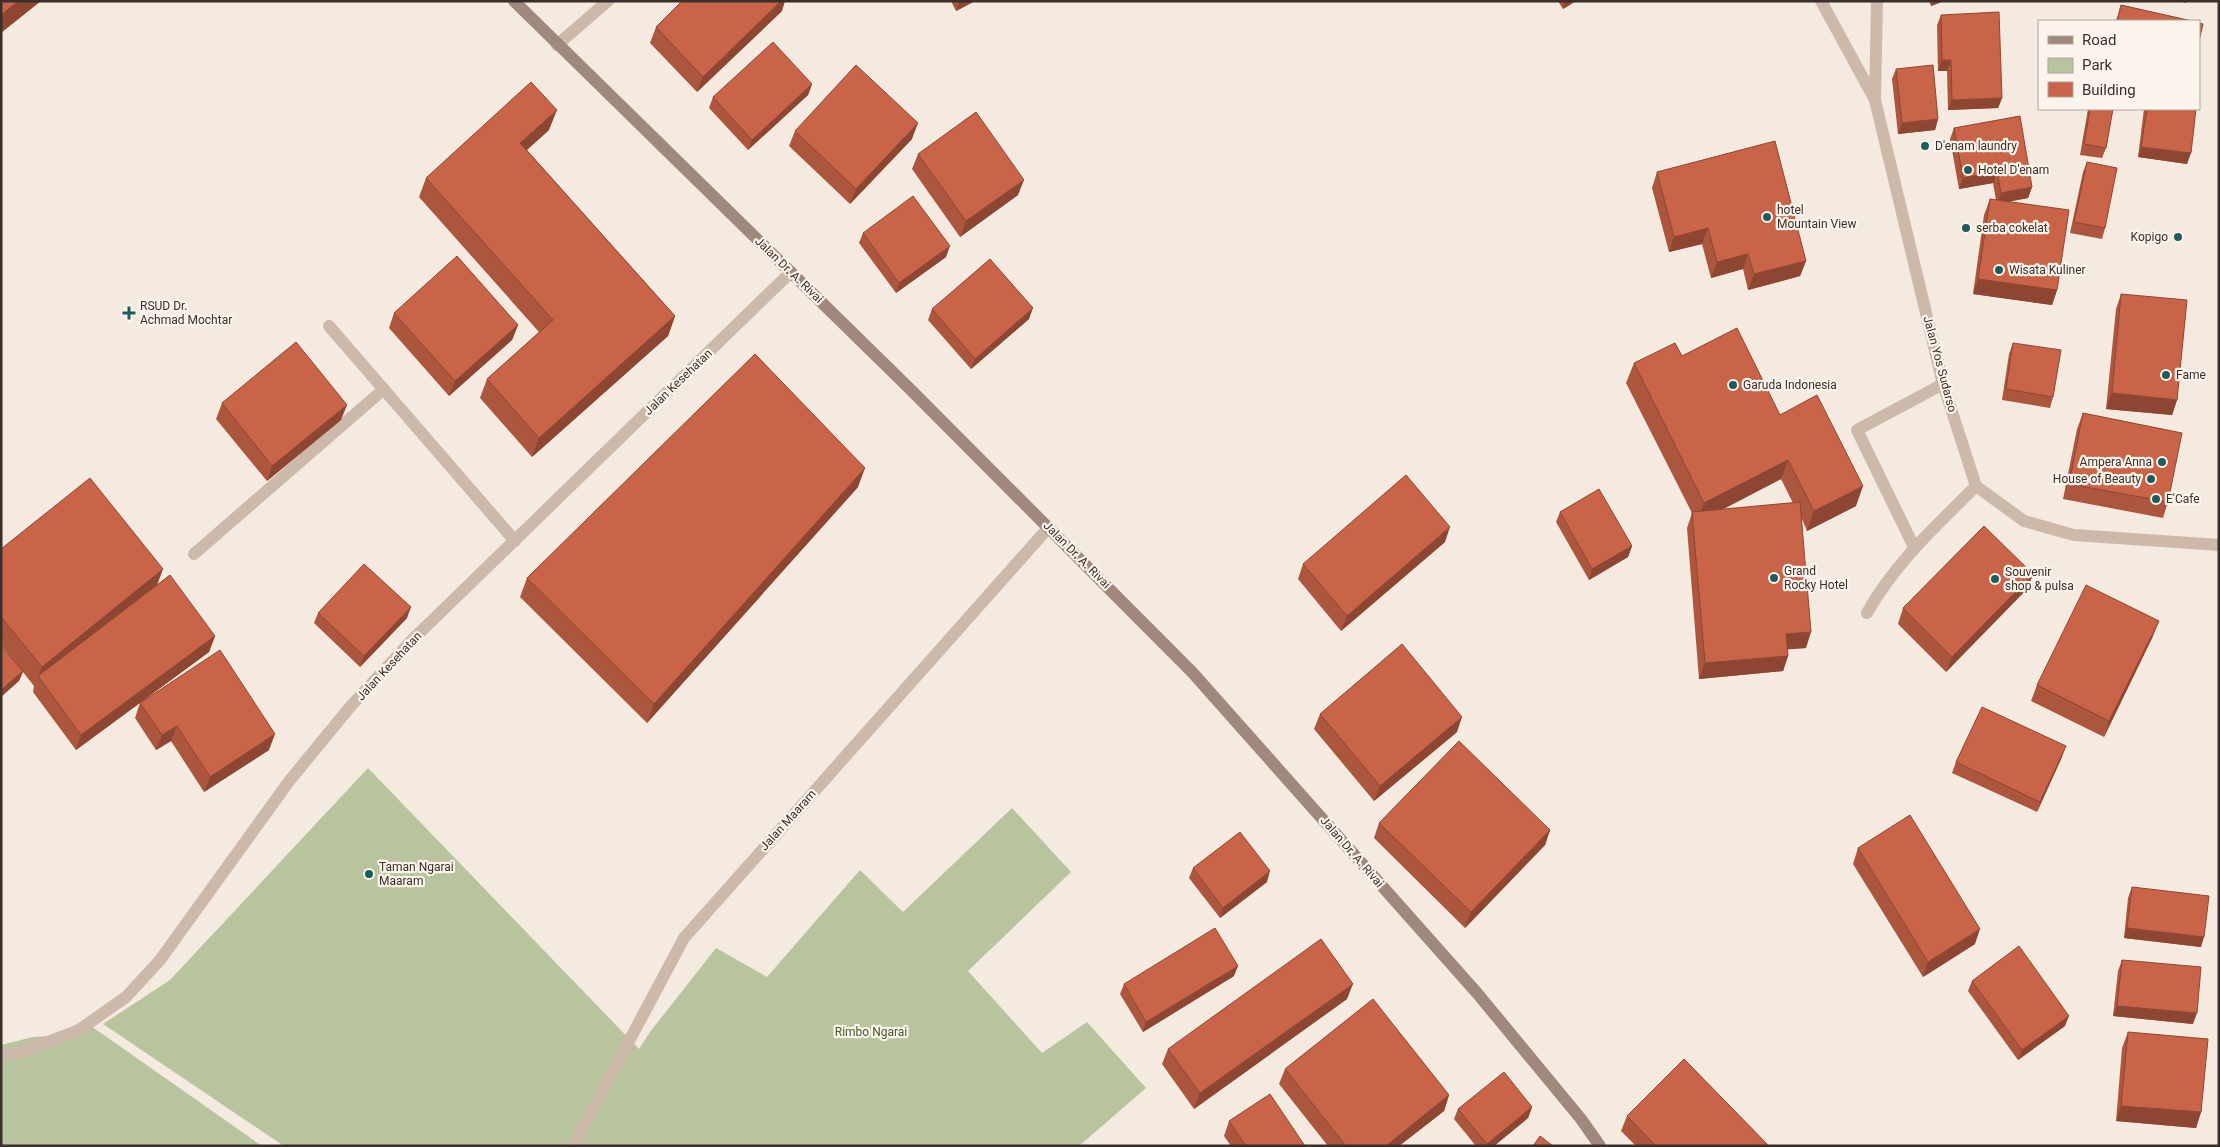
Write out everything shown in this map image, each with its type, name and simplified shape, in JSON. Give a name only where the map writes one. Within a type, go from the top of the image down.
[{"type":"main road","name":"Jalan Dr. A. Rivai","points":[[514,1],[1049,527],[1192,672],[1477,993],[1581,1118],[1600,1146]]},
{"type":"street","points":[[558,45],[608,1]]},
{"type":"street","name":"Jalan Yos Sudarso","points":[[1821,1],[1874,100],[1943,384],[1976,486]]},
{"type":"street","points":[[1874,100],[1877,1]]},
{"type":"street","name":"Jalan Kesehatan","points":[[1,1056],[24,1051],[79,1030],[126,997],[160,960],[290,780],[350,707],[411,641],[791,272]]},
{"type":"street","points":[[329,326],[515,541]]},
{"type":"street","points":[[1914,547],[1857,430],[1943,384]]},
{"type":"street","points":[[194,554],[384,389]]},
{"type":"street","points":[[1867,613],[1881,588],[1914,547],[1976,486],[2024,521],[2074,535],[2219,545]]},
{"type":"street","name":"Jalan Maaram","points":[[573,1146],[684,938],[1049,527]]},
{"type":"green space","name":"Rimbo Ngarai","points":[[368,768],[639,1049],[650,1032],[716,948],[767,977],[860,870],[903,912],[1012,808],[1071,872],[968,971],[1042,1053],[1087,1022],[1146,1088],[1079,1146],[284,1146],[103,1024],[170,980]]},
{"type":"green space","points":[[91,1026],[262,1146],[1,1146],[1,1045],[33,1037],[74,1035]]},
{"type":"building","points":[[1,1],[18,1],[1,15]]},
{"type":"building","points":[[682,1],[781,1],[703,77],[656,27]]},
{"type":"building","points":[[2121,5],[2188,20],[2117,20]]},
{"type":"building","points":[[1999,12],[2002,98],[1952,100],[1951,60],[1942,60],[1941,15]]},
{"type":"building","points":[[2200,23],[2203,24],[2200,37]]},
{"type":"building","points":[[773,42],[812,84],[752,140],[713,97]]},
{"type":"building","points":[[856,65],[918,123],[856,189],[795,131]]},
{"type":"building","points":[[1933,65],[1938,119],[1902,123],[1896,69]]},
{"type":"building","points":[[531,82],[557,110],[520,143],[675,316],[539,438],[487,379],[553,320],[426,178]]},
{"type":"building","points":[[2090,110],[2113,110],[2106,148],[2084,144]]},
{"type":"building","points":[[2147,110],[2196,110],[2191,153],[2141,147]]},
{"type":"building","points":[[976,112],[1024,180],[966,221],[918,154]]},
{"type":"building","points":[[2020,116],[2032,187],[2001,193],[1997,172],[1963,178],[1954,128]]},
{"type":"building","points":[[1775,141],[1806,261],[1754,274],[1748,254],[1717,262],[1708,228],[1674,237],[1657,172]]},
{"type":"building","points":[[2087,162],[2117,168],[2105,228],[2074,222]]},
{"type":"building","points":[[913,196],[950,246],[899,283],[863,233]]},
{"type":"building","points":[[1990,199],[2069,210],[2057,290],[1978,279]]},
{"type":"building","points":[[457,256],[518,325],[455,381],[394,313]]},
{"type":"building","points":[[990,259],[1033,308],[975,359],[932,309]]},
{"type":"building","points":[[2121,294],[2187,300],[2177,400],[2112,393]]},
{"type":"building","points":[[1737,328],[1780,415],[1817,395],[1863,486],[1814,511],[1788,460],[1704,503],[1634,363],[1675,343],[1682,356]]},
{"type":"building","points":[[296,342],[347,405],[272,466],[222,403]]},
{"type":"building","points":[[2013,343],[2061,350],[2053,397],[2006,389]]},
{"type":"building","points":[[755,354],[865,468],[654,704],[527,578]]},
{"type":"building","points":[[2083,413],[2182,433],[2168,502],[2069,484]]},
{"type":"building","points":[[1406,475],[1450,527],[1347,616],[1303,564]]},
{"type":"building","points":[[90,478],[163,569],[42,667],[1,617],[1,549]]},
{"type":"building","points":[[1599,489],[1632,546],[1592,569],[1560,512]]},
{"type":"building","points":[[1800,502],[1811,632],[1786,634],[1788,656],[1705,663],[1692,512]]},
{"type":"building","points":[[1984,526],[2033,574],[1952,657],[1903,608]]},
{"type":"building","points":[[364,564],[411,607],[364,656],[318,613]]},
{"type":"building","points":[[170,575],[215,636],[81,735],[38,676]]},
{"type":"building","points":[[2086,585],[2159,621],[2109,721],[2037,685]]},
{"type":"building","points":[[1402,644],[1462,717],[1380,786],[1320,714]]},
{"type":"building","points":[[1,646],[23,671],[1,690]]},
{"type":"building","points":[[220,650],[275,734],[210,777],[177,726],[162,735],[140,703]]},
{"type":"building","points":[[1982,707],[2066,746],[2040,802],[1956,762]]},
{"type":"building","points":[[1459,741],[1550,830],[1471,912],[1379,823]]},
{"type":"building","points":[[1910,815],[1980,929],[1928,962],[1858,848]]},
{"type":"building","points":[[1240,832],[1270,871],[1223,908],[1193,868]]},
{"type":"building","points":[[2132,887],[2209,896],[2204,937],[2127,928]]},
{"type":"building","points":[[1215,928],[1238,966],[1146,1022],[1124,984]]},
{"type":"building","points":[[1321,939],[1353,984],[1200,1093],[1168,1049]]},
{"type":"building","points":[[2019,946],[2069,1016],[2022,1050],[1972,981]]},
{"type":"building","points":[[2122,960],[2201,967],[2197,1013],[2117,1006]]},
{"type":"building","points":[[1373,999],[1449,1095],[1386,1146],[1346,1146],[1285,1069]]},
{"type":"building","points":[[2128,1032],[2208,1039],[2201,1112],[2121,1106]]},
{"type":"building","points":[[1684,1059],[1769,1146],[1656,1146],[1627,1116]]},
{"type":"building","points":[[1504,1072],[1532,1107],[1487,1144],[1458,1109]]},
{"type":"building","points":[[1270,1094],[1305,1146],[1246,1146],[1229,1121]]},
{"type":"building","points":[[1540,1136],[1553,1146],[1533,1146]]},
{"type":"place","name":"D'enam laundry","points":[[1925,146]]},
{"type":"place","name":"Hotel D'enam","points":[[1968,170]]},
{"type":"place","name":"hotel Mountain View","points":[[1767,217]]},
{"type":"place","name":"serba cokelat","points":[[1966,228]]},
{"type":"place","name":"Kopigo","points":[[2178,237]]},
{"type":"place","name":"Wisata Kuliner","points":[[1999,270]]},
{"type":"place","name":"RSUD Dr. Achmad Mochtar","points":[[129,313]]},
{"type":"place","name":"Fame","points":[[2166,375]]},
{"type":"place","name":"Garuda Indonesia","points":[[1733,385]]},
{"type":"place","name":"Ampera Anna","points":[[2162,462]]},
{"type":"place","name":"House of Beauty","points":[[2151,479]]},
{"type":"place","name":"E'Cafe","points":[[2156,499]]},
{"type":"place","name":"Grand Rocky Hotel","points":[[1774,578]]},
{"type":"place","name":"Souvenir shop & pulsa","points":[[1995,579]]},
{"type":"place","name":"Taman Ngarai Maaram","points":[[369,874]]}]
